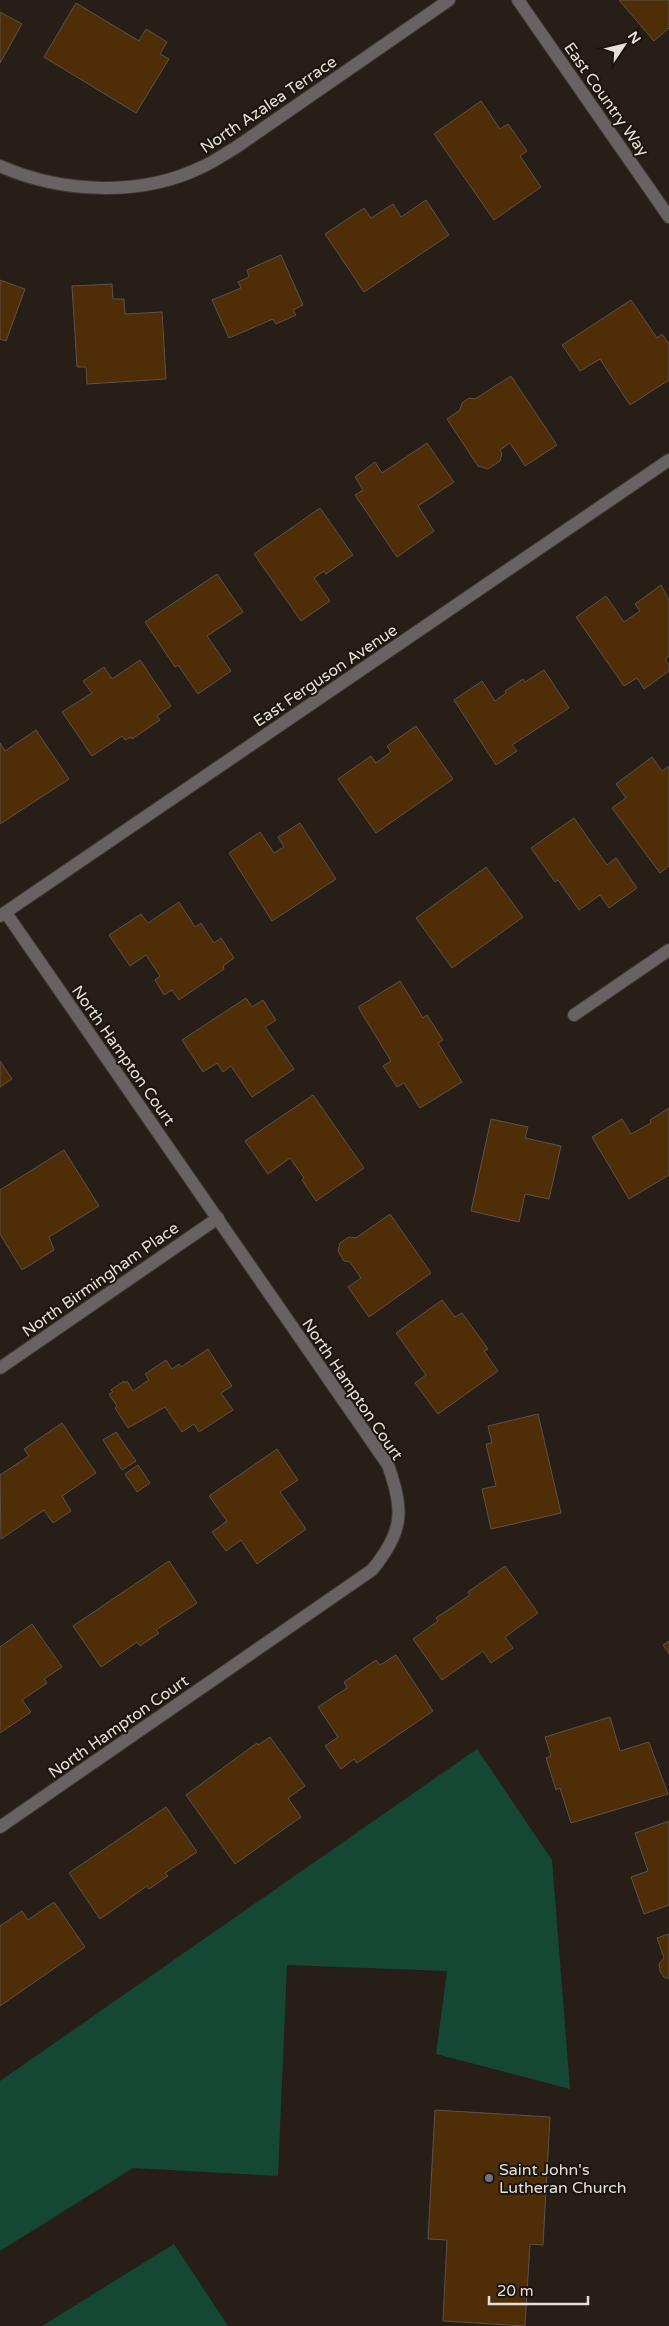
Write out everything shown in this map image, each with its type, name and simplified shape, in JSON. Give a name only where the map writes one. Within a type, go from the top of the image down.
[{"type":"street","name":"North Azalea Terrace","points":[[0,166],[48,183],[91,189],[123,188],[165,180],[201,168],[235,148],[448,0]]},
{"type":"street","name":"East Country Way","points":[[518,0],[669,217]]},
{"type":"street","name":"East Ferguson Avenue","points":[[3,915],[669,460]]},
{"type":"street","name":"North Hampton Court","points":[[0,1828],[372,1570],[389,1549],[398,1524],[399,1497],[388,1466],[218,1218],[3,915]]},
{"type":"street","points":[[574,1015],[669,950]]},
{"type":"street","name":"North Birmingham Place","points":[[0,1368],[218,1218]]},
{"type":"green space","points":[[477,1749],[552,1860],[570,2089],[436,2054],[447,1971],[287,1965],[278,2176],[133,2168],[0,2251],[0,2081]]},
{"type":"green space","points":[[174,2244],[228,2326],[42,2326]]},
{"type":"building","points":[[619,0],[669,0],[669,28],[654,41]]},
{"type":"building","points":[[76,3],[139,41],[146,29],[167,42],[160,54],[169,59],[136,113],[44,57]]},
{"type":"building","points":[[0,12],[22,24],[0,63]]},
{"type":"building","points":[[481,101],[500,129],[508,124],[527,151],[520,156],[541,187],[494,220],[434,134]]},
{"type":"building","points":[[426,200],[449,235],[364,292],[325,234],[364,208],[371,218],[393,204],[401,217]]},
{"type":"building","points":[[281,255],[303,305],[293,310],[296,315],[276,324],[273,319],[229,338],[212,300],[241,288],[238,282],[249,277],[247,270]]},
{"type":"building","points":[[0,280],[25,289],[6,341],[0,339]]},
{"type":"building","points":[[112,284],[113,299],[124,299],[125,314],[162,312],[166,379],[87,384],[86,367],[77,367],[72,286]]},
{"type":"building","points":[[631,300],[657,338],[662,334],[669,344],[669,380],[630,405],[600,359],[580,371],[562,345]]},
{"type":"building","points":[[511,376],[557,445],[525,466],[510,443],[500,450],[502,453],[500,461],[488,469],[478,466],[447,419],[460,410],[462,403],[469,398],[475,399]]},
{"type":"building","points":[[427,443],[454,482],[418,506],[434,531],[397,557],[355,495],[363,490],[355,477],[375,462],[382,473]]},
{"type":"building","points":[[320,508],[353,555],[326,574],[324,571],[314,578],[330,601],[301,621],[254,554]]},
{"type":"building","points":[[217,574],[243,612],[207,636],[231,671],[198,694],[178,665],[175,667],[145,622]]},
{"type":"building","points":[[661,585],[669,600],[669,656],[665,659],[669,665],[669,671],[644,689],[637,678],[624,686],[576,617],[606,596],[624,622],[640,611],[635,604]]},
{"type":"building","points":[[140,660],[171,706],[157,716],[160,720],[132,739],[131,737],[125,740],[122,736],[92,756],[62,712],[92,693],[83,681],[104,667],[112,679]]},
{"type":"building","points":[[544,670],[569,708],[512,745],[517,751],[496,765],[454,700],[482,681],[495,701],[506,693],[505,691],[523,679],[525,682]]},
{"type":"building","points":[[416,726],[453,779],[376,833],[338,779],[371,756],[376,763],[391,752],[387,746]]},
{"type":"building","points":[[36,730],[69,779],[0,824],[0,743],[5,751]]},
{"type":"building","points":[[652,757],[662,771],[669,766],[669,866],[660,873],[612,808],[626,798],[616,784]]},
{"type":"building","points":[[574,818],[607,865],[616,858],[637,888],[609,908],[600,895],[579,910],[558,880],[555,882],[531,848]]},
{"type":"building","points":[[300,823],[336,879],[272,921],[229,853],[260,832],[274,853],[284,847],[278,837]]},
{"type":"building","points":[[486,867],[523,917],[452,968],[416,918]]},
{"type":"building","points":[[179,902],[195,927],[201,923],[214,943],[221,938],[234,958],[223,966],[224,969],[179,1000],[172,990],[164,995],[155,980],[160,976],[146,955],[130,966],[109,935],[141,914],[148,923]]},
{"type":"building","points":[[400,981],[423,1018],[427,1015],[443,1040],[438,1043],[462,1082],[420,1108],[404,1083],[397,1087],[383,1066],[391,1061],[358,1007]]},
{"type":"building","points":[[246,998],[252,1007],[263,1000],[276,1020],[265,1027],[294,1069],[252,1097],[231,1066],[223,1072],[217,1063],[203,1072],[182,1040]]},
{"type":"building","points":[[0,1061],[12,1079],[0,1087]]},
{"type":"building","points":[[313,1095],[364,1168],[316,1201],[302,1180],[304,1178],[290,1158],[268,1174],[245,1141]]},
{"type":"building","points":[[669,1108],[669,1175],[629,1199],[592,1137],[622,1119],[631,1134],[651,1123],[650,1120]]},
{"type":"building","points":[[491,1119],[528,1127],[525,1138],[561,1146],[549,1199],[525,1194],[519,1222],[471,1211]]},
{"type":"building","points":[[64,1150],[99,1206],[49,1237],[54,1250],[22,1270],[0,1234],[0,1190]]},
{"type":"building","points":[[390,1214],[431,1273],[369,1317],[348,1287],[361,1278],[350,1262],[344,1261],[338,1251],[340,1243],[349,1237],[356,1238]]},
{"type":"building","points":[[442,1300],[455,1317],[462,1313],[488,1349],[484,1351],[498,1371],[438,1414],[415,1383],[426,1375],[396,1333]]},
{"type":"building","points":[[208,1349],[232,1386],[221,1393],[233,1410],[199,1432],[194,1424],[182,1432],[165,1407],[128,1428],[115,1408],[117,1406],[109,1394],[113,1392],[111,1390],[127,1381],[133,1391],[149,1380],[145,1374],[166,1360],[172,1369],[179,1364],[181,1367]]},
{"type":"building","points":[[538,1414],[561,1513],[491,1529],[482,1489],[496,1486],[486,1444],[492,1443],[488,1426]]},
{"type":"building","points":[[62,1423],[96,1473],[62,1496],[71,1511],[53,1523],[44,1510],[1,1539],[0,1475],[29,1456],[24,1449]]},
{"type":"building","points":[[116,1432],[136,1461],[122,1470],[103,1440]]},
{"type":"building","points":[[277,1449],[298,1480],[280,1492],[306,1529],[257,1564],[241,1540],[226,1551],[212,1532],[227,1521],[209,1496]]},
{"type":"building","points":[[138,1465],[150,1483],[137,1492],[125,1474]]},
{"type":"building","points":[[169,1561],[197,1603],[156,1630],[159,1633],[140,1646],[137,1642],[101,1667],[73,1626]]},
{"type":"building","points":[[505,1566],[538,1613],[505,1637],[513,1648],[491,1663],[483,1651],[442,1680],[413,1639],[438,1621],[436,1618],[470,1595],[468,1592]]},
{"type":"building","points":[[32,1624],[62,1667],[44,1679],[47,1683],[22,1700],[31,1712],[0,1733],[0,1647]]},
{"type":"building","points":[[669,1641],[669,1654],[663,1645]]},
{"type":"building","points":[[396,1655],[433,1711],[357,1763],[354,1759],[341,1769],[325,1746],[338,1737],[318,1707],[347,1688],[344,1682],[376,1660],[380,1665]]},
{"type":"building","points":[[610,1717],[620,1751],[649,1742],[668,1794],[571,1823],[560,1788],[556,1790],[546,1758],[551,1756],[545,1737]]},
{"type":"building","points":[[270,1737],[305,1786],[288,1798],[301,1817],[235,1864],[186,1795],[257,1743],[258,1745]]},
{"type":"building","points":[[166,1807],[197,1852],[165,1873],[168,1876],[149,1889],[147,1886],[100,1919],[69,1873]]},
{"type":"building","points":[[669,1821],[669,1905],[644,1914],[631,1877],[648,1871],[635,1833]]},
{"type":"building","points":[[54,1902],[85,1947],[0,2006],[0,1926],[22,1911],[28,1920]]},
{"type":"building","points":[[669,1934],[669,1979],[664,1977],[660,1971],[659,1964],[664,1958],[657,1938]]},
{"type":"building","name":"Saint John's Lutheran Church","points":[[435,2110],[550,2117],[543,2245],[530,2244],[525,2326],[443,2321],[447,2240],[428,2239]]},
{"type":"place","name":"Saint John's Lutheran Church","points":[[489,2178]]}]
